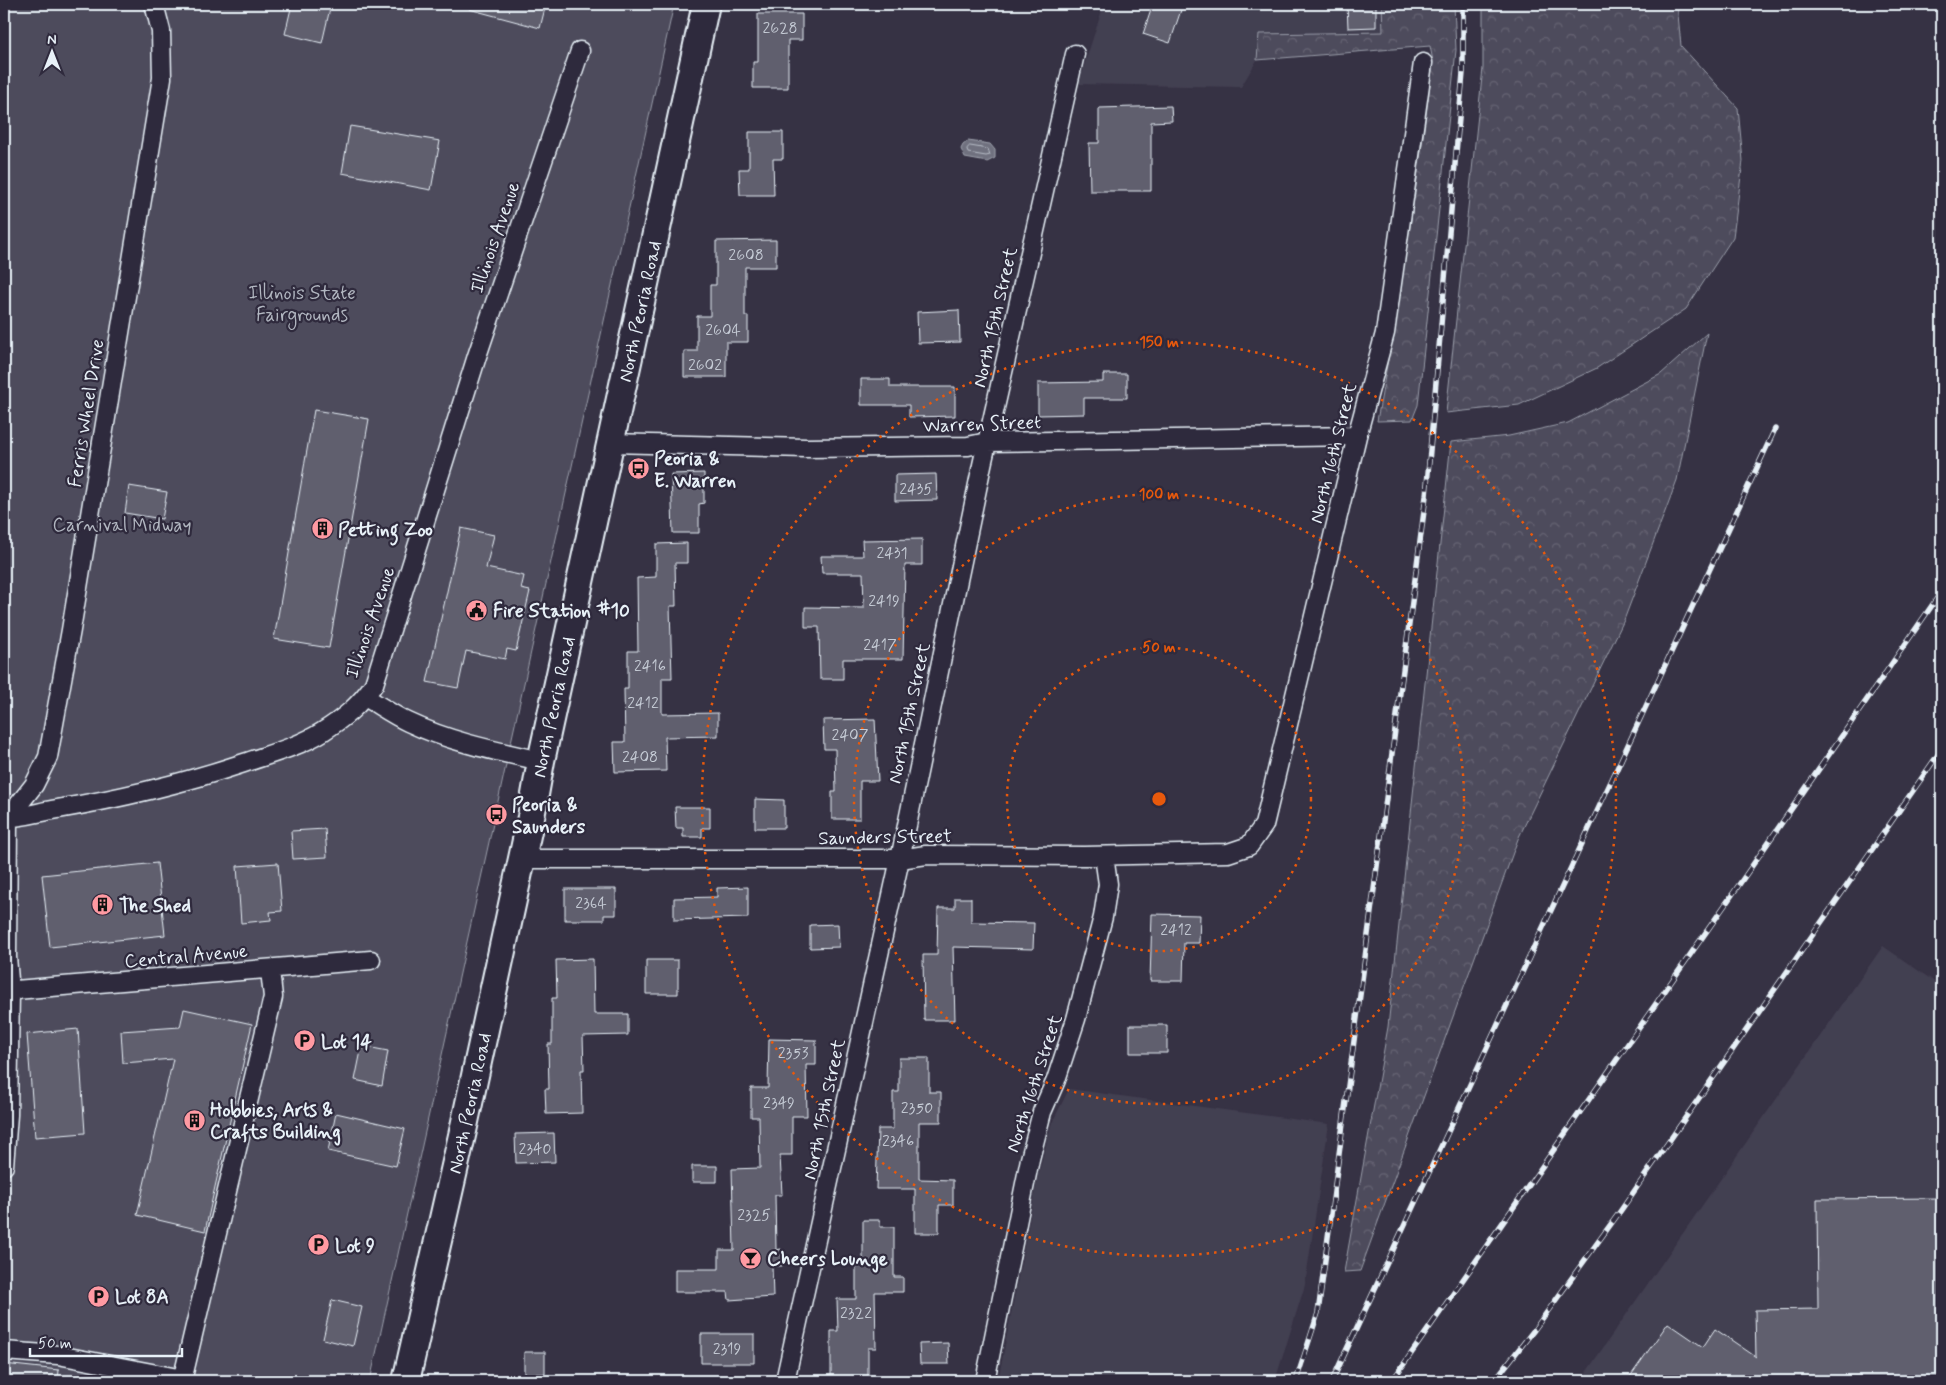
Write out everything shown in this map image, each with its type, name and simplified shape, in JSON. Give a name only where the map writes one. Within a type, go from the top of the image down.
[{"type":"main road","name":"North Peoria Road","points":[[406,1381],[463,1131],[541,761],[706,4]]},
{"type":"street","name":"Ferris Wheel Drive","points":[[6,817],[34,785],[48,757],[71,630],[162,78],[160,31],[154,4]]},
{"type":"street","name":"Illinois Avenue","points":[[6,817],[146,792],[216,773],[298,744],[321,733],[354,710],[365,697],[374,684],[476,356],[580,50]]},
{"type":"street","name":"North 15th Street","points":[[785,1381],[900,858],[988,442],[1075,54]]},
{"type":"street","name":"North 16th Street","points":[[1250,846],[1264,825],[1357,436],[1386,333],[1422,63]]},
{"type":"street","name":"Warren Street","points":[[610,443],[806,448],[968,446],[988,442],[1357,436]]},
{"type":"street","points":[[365,697],[407,722],[423,728],[488,749],[541,761]]},
{"type":"street","points":[[4,1166],[8,1116],[6,817]]},
{"type":"street","name":"Saunders Street","points":[[521,858],[900,858],[926,855],[1104,856],[1228,853],[1250,846]]},
{"type":"street","name":"North 16th Street","points":[[985,1381],[1030,1159],[1042,1112],[1056,1080],[1076,1019],[1103,917],[1108,884],[1104,856]]},
{"type":"street","name":"Central Avenue","points":[[7,991],[371,960]]},
{"type":"street","points":[[4,1350],[58,1355],[182,1380],[273,997],[270,970]]},
{"type":"shaded area","points":[[1104,4],[1382,4],[1383,32],[1259,34],[1257,60],[1241,87],[1078,84]]},
{"type":"shaded area","points":[[1883,946],[1942,987],[1942,1381],[1580,1381]]},
{"type":"shaded area","points":[[1069,1089],[1329,1124],[1305,1285],[1275,1381],[998,1381],[1038,1175],[1051,1125]]},
{"type":"green space","name":"Illinois State Fairgrounds","points":[[4,4],[674,4],[370,1381],[4,1381]]},
{"type":"green space","points":[[1382,4],[1454,4],[1456,50],[1418,405],[1412,420],[1377,421],[1421,151],[1433,61],[1430,46],[1257,60],[1259,34],[1383,32]]},
{"type":"green space","points":[[1483,4],[1677,4],[1681,46],[1738,108],[1743,161],[1733,237],[1686,309],[1597,368],[1519,405],[1446,413],[1483,68]]},
{"type":"green space","points":[[1707,333],[1677,480],[1624,620],[1518,839],[1360,1271],[1344,1272],[1388,1027],[1451,442],[1509,436],[1568,423],[1661,374]]},
{"type":"water","points":[[968,141],[990,144],[995,150],[995,158],[987,162],[965,158],[961,149]]},
{"type":"building","points":[[292,4],[331,4],[322,43],[285,34]]},
{"type":"building","points":[[470,4],[546,4],[540,28],[469,9]]},
{"type":"building","points":[[1153,4],[1183,4],[1170,43],[1143,34]]},
{"type":"building","points":[[1347,4],[1376,4],[1376,27],[1348,28]]},
{"type":"building","points":[[758,14],[802,14],[802,40],[788,40],[788,88],[753,88],[753,62],[758,62]]},
{"type":"building","points":[[1171,106],[1172,121],[1151,122],[1151,191],[1090,191],[1089,143],[1099,143],[1099,108]]},
{"type":"building","points":[[350,126],[440,141],[431,190],[342,173]]},
{"type":"building","points":[[749,132],[783,132],[783,159],[773,159],[774,195],[740,195],[739,169],[749,169]]},
{"type":"building","points":[[776,240],[776,267],[745,267],[745,316],[748,316],[748,342],[726,342],[726,377],[684,377],[684,351],[697,351],[697,316],[710,316],[710,285],[716,285],[716,241]]},
{"type":"building","points":[[959,310],[960,342],[918,343],[917,312]]},
{"type":"building","points":[[1103,374],[1127,374],[1127,398],[1084,398],[1084,414],[1038,415],[1038,383],[1103,382]]},
{"type":"building","points":[[861,379],[890,379],[890,387],[955,387],[955,416],[909,417],[909,405],[861,405]]},
{"type":"building","name":"Petting Zoo","points":[[314,410],[369,419],[329,648],[274,639]]},
{"type":"building","points":[[704,473],[704,503],[699,504],[699,533],[673,533],[671,474]]},
{"type":"building","points":[[936,474],[937,500],[895,501],[895,475]]},
{"type":"building","points":[[129,486],[167,492],[162,519],[125,513]]},
{"type":"building","points":[[461,528],[494,535],[486,568],[524,576],[521,589],[530,591],[516,651],[507,649],[505,659],[466,651],[458,688],[427,682]]},
{"type":"building","points":[[922,539],[922,565],[905,565],[903,659],[843,659],[843,679],[820,679],[819,627],[805,627],[805,607],[864,608],[863,573],[822,573],[821,556],[863,556],[862,540]]},
{"type":"building","points":[[687,543],[687,563],[675,563],[676,606],[670,606],[672,678],[662,678],[662,714],[718,713],[718,736],[665,737],[666,771],[615,772],[614,742],[625,742],[624,689],[628,689],[628,651],[638,651],[637,578],[656,577],[656,544]]},
{"type":"building","points":[[875,719],[878,781],[860,781],[860,819],[832,819],[832,792],[836,792],[835,749],[824,749],[823,720]]},
{"type":"building","points":[[755,799],[784,800],[784,828],[755,828]]},
{"type":"building","points":[[675,807],[710,807],[710,828],[702,828],[702,837],[683,837],[683,828],[676,828]]},
{"type":"building","points":[[325,829],[327,857],[293,859],[291,831]]},
{"type":"building","name":"The Shed","points":[[157,863],[165,935],[50,947],[42,875]]},
{"type":"building","points":[[278,863],[282,911],[270,912],[271,920],[241,923],[237,866]]},
{"type":"building","points":[[748,887],[748,918],[674,920],[674,898],[717,897],[717,888]]},
{"type":"building","points":[[565,889],[616,889],[616,915],[604,915],[604,920],[565,920]]},
{"type":"building","points":[[955,898],[971,898],[971,922],[1034,923],[1033,949],[953,947],[955,1020],[924,1020],[923,955],[937,955],[938,908],[955,908]]},
{"type":"building","points":[[1152,914],[1200,915],[1199,943],[1184,943],[1183,981],[1150,981]]},
{"type":"building","points":[[838,924],[839,947],[810,948],[810,925]]},
{"type":"building","points":[[593,959],[594,1014],[628,1014],[628,1035],[583,1036],[584,1070],[581,1070],[582,1113],[546,1114],[545,1089],[549,1089],[548,1044],[552,1044],[552,998],[557,998],[556,960]]},
{"type":"building","points":[[646,960],[678,960],[678,994],[646,994]]},
{"type":"building","name":"Hobbies, Arts & Crafts Building","points":[[184,1009],[252,1024],[205,1231],[137,1215],[173,1059],[123,1063],[121,1031],[180,1027]]},
{"type":"building","points":[[1130,1025],[1167,1025],[1167,1053],[1130,1053]]},
{"type":"building","points":[[78,1029],[85,1133],[35,1137],[27,1034]]},
{"type":"building","points":[[769,1039],[816,1040],[816,1065],[806,1065],[807,1116],[792,1116],[792,1155],[780,1155],[782,1195],[775,1195],[776,1250],[781,1249],[782,1266],[772,1266],[773,1297],[729,1300],[728,1292],[675,1292],[675,1269],[719,1269],[719,1250],[734,1250],[732,1169],[760,1168],[759,1117],[751,1117],[751,1088],[768,1088]]},
{"type":"building","points":[[362,1046],[388,1051],[382,1086],[355,1080]]},
{"type":"building","points":[[899,1058],[929,1058],[929,1092],[941,1092],[941,1122],[919,1122],[919,1179],[953,1180],[953,1205],[939,1205],[939,1233],[915,1233],[915,1189],[876,1189],[878,1129],[893,1129],[893,1092],[899,1092]]},
{"type":"building","points":[[336,1113],[405,1129],[396,1166],[328,1151]]},
{"type":"building","points":[[554,1133],[555,1162],[516,1163],[515,1134]]},
{"type":"building","points":[[692,1166],[717,1166],[717,1182],[692,1182]]},
{"type":"building","points":[[1942,1198],[1942,1381],[1627,1381],[1668,1323],[1703,1347],[1715,1329],[1756,1357],[1755,1310],[1818,1309],[1817,1199]]},
{"type":"building","points":[[863,1220],[880,1220],[880,1227],[894,1227],[894,1277],[903,1277],[903,1292],[875,1292],[876,1348],[868,1348],[868,1381],[831,1381],[831,1331],[838,1331],[837,1299],[856,1299],[856,1264],[863,1264]]},
{"type":"building","points":[[332,1300],[362,1307],[353,1346],[323,1339]]},
{"type":"building","points":[[701,1334],[754,1334],[754,1363],[701,1363]]},
{"type":"building","points":[[948,1343],[949,1364],[920,1364],[919,1344]]},
{"type":"building","points":[[524,1352],[545,1352],[545,1374],[524,1374]]},
{"type":"building","points":[[4,1364],[59,1370],[58,1381],[4,1381]]},
{"type":"railway","points":[[1296,1381],[1318,1313],[1426,496],[1463,73],[1463,4]]},
{"type":"railway","points":[[1332,1381],[1775,429]]},
{"type":"railway","points":[[1392,1381],[1942,591]]},
{"type":"railway","points":[[1494,1381],[1534,1330],[1619,1213],[1942,749]]},
{"type":"place","name":"Peoria & E. Warren","points":[[638,469]]},
{"type":"place","name":"Petting Zoo","points":[[322,529]]},
{"type":"place","name":"Fire Station #10","points":[[477,610]]},
{"type":"place","name":"Peoria & Saunders","points":[[496,815]]},
{"type":"place","name":"The Shed","points":[[103,905]]},
{"type":"place","name":"Lot 14","points":[[305,1041]]},
{"type":"place","name":"Hobbies, Arts & Crafts Building","points":[[194,1120]]},
{"type":"place","name":"Lot 9","points":[[319,1245]]},
{"type":"place","name":"Cheers Lounge","points":[[751,1258]]},
{"type":"place","name":"Lot 8A","points":[[99,1296]]},
{"type":"park label","name":"Carnival Midway","points":[[122,524]]}]
